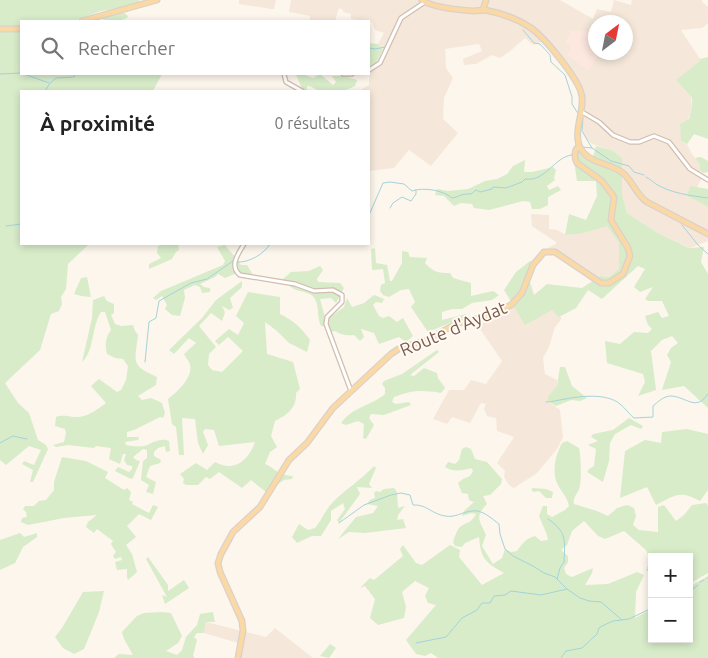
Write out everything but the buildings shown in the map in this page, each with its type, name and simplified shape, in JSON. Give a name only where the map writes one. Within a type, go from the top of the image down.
[{"type":"main road","points":[[86,20],[157,0]]},
{"type":"main road","points":[[483,10],[486,0]]},
{"type":"main road","points":[[423,1],[462,10],[483,10],[510,17],[530,27],[577,80],[582,91],[582,112],[578,139],[579,146],[588,157],[624,173],[640,196],[647,202],[708,234]]},
{"type":"main road","points":[[0,29],[20,29]]},
{"type":"main road","name":"Route d'Aydat","points":[[238,658],[242,621],[218,567],[219,559],[230,537],[238,527],[257,512],[289,460],[307,443],[333,408],[391,354],[400,348],[426,340],[458,323],[490,316],[511,305],[522,293],[533,265],[544,252],[551,251],[557,253],[601,283],[609,283],[623,274],[630,256],[628,248],[611,220],[614,196],[602,181],[577,163],[575,154],[576,148],[579,146]]},
{"type":"street","points":[[370,69],[380,62],[401,18],[423,1]]},
{"type":"street","points":[[284,75],[286,82],[300,90]]},
{"type":"street","points":[[582,112],[599,122],[613,135],[630,142],[639,142],[654,136],[665,139],[690,169],[708,180]]},
{"type":"street","points":[[244,245],[234,264],[240,275],[295,284],[314,291],[333,290],[342,295],[342,302],[327,317],[326,324],[352,392]]},
{"type":"shaded area","points":[[239,0],[276,0],[274,9],[271,9],[239,4]]},
{"type":"shaded area","points":[[291,0],[560,0],[588,16],[588,60],[633,60],[633,15],[595,15],[597,9],[611,12],[614,0],[631,5],[632,0],[702,0],[708,7],[708,23],[702,28],[681,30],[700,59],[691,101],[692,108],[681,141],[687,144],[700,164],[701,179],[697,188],[687,196],[708,207],[708,241],[690,248],[656,232],[627,213],[622,194],[622,158],[612,150],[592,144],[585,137],[582,128],[585,111],[585,92],[576,75],[546,40],[533,45],[525,38],[500,58],[492,55],[476,64],[464,65],[463,59],[482,51],[479,44],[445,49],[446,68],[453,78],[444,98],[443,119],[458,133],[431,166],[409,150],[394,168],[370,171],[370,90],[362,89],[369,85],[370,71],[381,64],[387,52],[378,44],[384,33],[375,30],[370,20],[351,19],[351,14],[343,12],[339,8],[335,20],[310,20],[310,16],[289,12]]},
{"type":"shaded area","points":[[572,31],[588,31],[588,60],[595,60],[588,70],[567,55],[571,46],[565,42]]},
{"type":"shaded area","points":[[531,214],[549,215],[549,229],[557,230],[566,235],[580,234],[607,225],[619,243],[619,269],[609,277],[600,276],[593,279],[562,257],[546,251],[556,242],[532,226]]},
{"type":"shaded area","points":[[513,305],[552,310],[562,318],[555,327],[549,347],[543,358],[545,374],[557,380],[557,386],[548,401],[560,410],[563,437],[557,449],[537,473],[514,488],[509,485],[504,477],[505,471],[497,463],[514,437],[497,431],[496,418],[487,416],[484,409],[486,404],[481,403],[470,423],[452,417],[447,424],[433,419],[449,390],[464,390],[471,380],[486,384],[502,361],[478,326]]},
{"type":"shaded area","points":[[206,622],[266,637],[275,628],[313,658],[235,658],[238,643],[204,633]]},
{"type":"green space","points":[[0,0],[139,0],[141,3],[101,11],[77,20],[20,20],[20,75],[161,75],[154,90],[20,90],[20,245],[88,245],[68,264],[66,289],[61,297],[62,304],[59,311],[51,314],[40,350],[5,383],[18,403],[29,413],[38,440],[46,445],[48,449],[33,482],[30,482],[33,470],[22,464],[24,461],[34,465],[41,450],[29,446],[6,465],[0,460]]},
{"type":"green space","points":[[123,12],[128,16],[121,20],[104,20],[103,18]]},
{"type":"green space","points":[[370,43],[378,44],[383,49],[376,64],[370,67]]},
{"type":"green space","points":[[708,57],[708,139],[694,134],[687,144],[681,141],[680,124],[689,119],[692,97],[676,80],[699,62],[700,59]]},
{"type":"green space","points":[[296,75],[306,75],[313,78],[321,75],[333,85],[336,82],[332,76],[344,76],[357,80],[355,86],[346,90],[316,90],[311,86],[307,86],[307,90],[302,89]]},
{"type":"green space","points":[[596,146],[612,150],[622,158],[622,194],[627,213],[656,232],[689,248],[704,247],[701,262],[708,274],[708,408],[684,386],[662,390],[671,362],[667,355],[671,348],[678,343],[672,336],[662,340],[651,351],[656,390],[638,396],[645,382],[643,374],[607,363],[605,341],[620,344],[634,332],[648,333],[652,329],[648,325],[645,316],[658,312],[662,318],[669,316],[662,301],[648,301],[645,299],[653,287],[640,292],[634,287],[645,269],[638,266],[602,299],[588,290],[576,308],[559,317],[552,310],[525,325],[504,290],[516,272],[530,261],[533,262],[526,279],[530,282],[534,295],[547,284],[582,288],[600,276],[609,277],[619,269],[619,243],[607,226],[580,234],[565,235],[569,214],[586,220],[597,196],[596,181],[577,181],[574,161],[578,150],[581,149],[593,157]]},
{"type":"green space","points":[[701,157],[708,161],[708,172],[703,173],[700,170],[700,164],[695,158]]},
{"type":"green space","points":[[525,160],[524,172],[553,167],[556,170],[555,180],[547,186],[549,190],[558,186],[561,190],[548,197],[548,205],[540,209],[532,209],[530,202],[523,201],[489,210],[474,208],[472,204],[461,203],[454,206],[444,196],[435,195],[437,189],[448,191],[468,189],[485,181],[497,179],[507,174],[513,166]]},
{"type":"green space","points":[[690,186],[708,189],[708,207],[687,196]]},
{"type":"green space","points":[[178,245],[179,250],[172,259],[149,269],[149,264],[161,258],[157,253],[158,246]]},
{"type":"green space","points":[[225,245],[241,265],[247,265],[253,275],[239,272],[225,278],[218,274],[200,284],[210,288],[210,292],[202,293],[200,287],[195,285],[184,290],[185,298],[180,316],[172,315],[165,309],[167,305],[162,296],[156,300],[153,298],[161,291],[223,265],[225,261],[217,247]]},
{"type":"green space","points":[[375,248],[376,263],[387,265],[390,281],[392,281],[402,263],[402,251],[408,252],[410,257],[427,258],[425,263],[433,270],[450,273],[453,278],[471,283],[471,296],[493,291],[499,295],[492,300],[472,303],[462,309],[442,312],[442,320],[466,314],[467,316],[428,332],[411,307],[415,302],[409,289],[401,290],[389,297],[383,295],[380,291],[381,285],[385,283],[383,269],[372,270],[371,249]]},
{"type":"green space","points":[[320,266],[323,270],[317,279],[318,282],[340,283],[344,288],[336,303],[331,298],[320,299],[325,317],[324,326],[321,326],[320,323],[315,298],[310,294],[294,289],[283,279],[291,272],[309,271]]},
{"type":"green space","points":[[87,277],[91,297],[74,294],[81,278]]},
{"type":"green space","points":[[242,281],[242,287],[230,298],[233,308],[229,310],[222,306],[225,312],[222,321],[211,313],[199,326],[216,347],[209,354],[208,365],[212,370],[222,372],[243,351],[228,337],[219,345],[215,341],[229,329],[238,335],[244,323],[236,316],[248,292],[280,297],[280,314],[297,325],[310,340],[307,352],[289,343],[265,322],[267,354],[293,362],[300,389],[296,393],[293,407],[275,421],[271,436],[277,447],[270,452],[265,464],[281,473],[293,476],[292,479],[284,480],[266,492],[251,480],[242,488],[219,472],[210,479],[206,477],[198,485],[186,485],[183,483],[184,479],[180,474],[196,463],[207,470],[215,462],[228,466],[240,463],[249,454],[255,442],[219,446],[214,430],[205,429],[203,432],[208,445],[203,454],[198,443],[195,419],[182,418],[184,455],[179,455],[176,427],[172,424],[168,399],[187,380],[190,365],[184,354],[196,343],[189,338],[174,354],[169,350],[202,318],[216,300]]},
{"type":"green space","points":[[374,295],[384,299],[382,303],[376,302],[373,305],[379,316],[383,318],[389,316],[397,322],[403,318],[413,336],[406,342],[399,337],[379,344],[374,333],[361,329],[364,337],[360,341],[354,335],[344,335],[335,331],[331,332],[328,325],[329,318],[344,307],[347,298],[352,307],[364,303]]},
{"type":"green space","points":[[104,296],[107,301],[114,304],[114,313],[111,315],[115,324],[121,326],[133,325],[138,335],[136,362],[138,366],[157,377],[156,385],[138,396],[142,400],[151,398],[162,403],[165,413],[163,418],[160,417],[127,432],[127,437],[139,437],[138,440],[125,442],[126,445],[144,446],[160,440],[169,441],[170,451],[166,452],[165,446],[158,448],[154,452],[154,456],[161,460],[160,463],[150,466],[146,477],[156,482],[153,494],[146,492],[149,485],[141,480],[143,461],[147,458],[147,450],[143,449],[133,457],[140,461],[131,479],[115,471],[118,467],[129,472],[132,469],[132,466],[127,465],[124,460],[126,454],[123,454],[120,464],[109,459],[111,448],[68,445],[56,447],[53,445],[64,442],[66,433],[65,429],[55,426],[56,417],[83,416],[106,403],[91,386],[99,379],[117,392],[121,390],[126,380],[128,366],[123,359],[107,354],[106,342],[111,330],[105,312],[101,312],[98,318],[89,351],[82,362],[92,318],[93,300]]},
{"type":"green space","points":[[437,350],[439,352],[410,375],[414,376],[424,368],[437,373],[445,388],[441,393],[418,391],[394,397],[392,402],[396,404],[409,402],[411,405],[384,415],[371,414],[369,418],[374,425],[366,439],[363,438],[364,424],[358,421],[346,425],[341,423],[351,413],[385,394],[385,388],[382,384],[384,381],[402,374]]},
{"type":"green space","points":[[560,367],[565,367],[572,386],[587,398],[580,401],[571,400],[556,406],[548,401],[548,397],[557,386]]},
{"type":"green space","points":[[629,418],[643,426],[641,429],[631,425],[615,434],[610,443],[609,461],[603,482],[587,472],[594,466],[596,449],[588,445],[598,441],[591,437],[593,434],[613,430]]},
{"type":"green space","points":[[687,429],[708,434],[708,490],[700,501],[678,495],[656,505],[647,487],[620,498],[625,451],[645,440],[661,443],[662,432]]},
{"type":"green space","points":[[567,441],[579,448],[581,475],[580,486],[574,504],[608,516],[617,508],[627,505],[634,508],[636,516],[633,525],[639,530],[658,532],[658,507],[664,505],[676,521],[692,505],[706,503],[708,506],[708,573],[693,582],[693,553],[648,553],[648,555],[646,550],[624,531],[605,539],[598,536],[584,521],[572,531],[567,545],[561,550],[568,556],[568,562],[564,568],[566,574],[572,577],[593,568],[585,585],[608,584],[637,572],[644,575],[636,592],[635,618],[648,611],[648,643],[693,643],[693,585],[708,576],[708,658],[438,658],[431,653],[425,656],[416,654],[406,640],[436,605],[428,603],[425,596],[429,588],[415,581],[402,592],[406,607],[404,618],[378,625],[370,618],[375,599],[365,586],[360,588],[370,578],[374,580],[403,556],[400,549],[403,545],[416,563],[422,565],[450,545],[460,550],[459,557],[482,585],[504,573],[485,559],[479,537],[465,543],[462,547],[455,546],[453,542],[462,525],[470,521],[476,514],[472,513],[462,516],[464,511],[474,502],[469,500],[468,494],[462,493],[458,483],[470,476],[473,471],[471,468],[458,471],[445,467],[448,462],[455,464],[459,460],[462,449],[466,447],[471,449],[475,459],[487,462],[502,479],[501,484],[490,495],[483,496],[487,504],[479,516],[486,535],[482,546],[493,564],[502,558],[505,549],[511,552],[517,551],[529,538],[535,536],[541,541],[548,540],[539,516],[543,506],[547,506],[547,514],[552,517],[569,506],[555,474],[556,458],[562,443]]},
{"type":"green space","points":[[62,457],[86,461],[108,472],[105,478],[124,490],[127,488],[131,492],[129,500],[133,502],[132,504],[149,513],[153,505],[158,507],[151,520],[139,514],[127,526],[136,537],[126,545],[132,554],[137,572],[128,580],[127,569],[117,570],[115,562],[122,560],[121,557],[115,559],[113,556],[116,552],[111,544],[113,541],[97,529],[94,533],[86,527],[88,522],[97,515],[64,518],[28,525],[21,522],[22,518],[27,517],[23,509],[25,506],[34,506],[39,501],[46,500],[54,490],[54,482]]},
{"type":"green space","points":[[374,466],[376,468],[369,484],[372,488],[357,487],[360,494],[339,523],[337,520],[345,509],[343,503],[331,511],[331,520],[321,536],[312,536],[297,543],[292,537],[299,524],[308,530],[315,528],[333,502]]},
{"type":"green space","points":[[394,488],[397,492],[398,508],[405,506],[398,515],[397,520],[403,519],[406,528],[365,533],[349,532],[338,539],[356,517],[373,513],[378,506],[367,504],[375,498],[374,493],[376,491],[380,492],[384,489]]},
{"type":"green space","points":[[532,488],[546,489],[553,492],[552,498],[546,498],[539,491],[533,492]]},
{"type":"green space","points":[[20,533],[24,537],[37,533],[37,537],[23,547],[15,563],[0,570],[0,540]]},
{"type":"green space","points":[[148,557],[168,585],[168,591],[184,580],[189,588],[165,604],[162,595],[167,597],[146,559]]},
{"type":"green space","points":[[104,591],[99,612],[84,649],[74,654],[63,648],[55,637],[83,592]]},
{"type":"green space","points":[[213,612],[215,622],[206,622],[204,633],[197,633],[194,637],[197,640],[193,656],[195,658],[114,658],[119,654],[133,655],[122,632],[137,616],[144,613],[171,613],[182,636],[178,643],[166,651],[177,655],[182,650],[186,637],[197,625],[200,614]]},
{"type":"green space","points":[[330,644],[336,648],[329,658],[320,656]]},
{"type":"waterway","points":[[390,45],[397,30]]},
{"type":"waterway","points":[[523,30],[534,43],[540,44],[550,55],[551,62],[565,75],[572,97],[572,104],[579,115]]},
{"type":"waterway","points":[[370,48],[385,47]]},
{"type":"waterway","points":[[0,74],[20,73]]},
{"type":"waterway","points":[[27,75],[49,83]]},
{"type":"waterway","points":[[46,90],[56,78],[74,77],[75,75]]},
{"type":"waterway","points":[[583,118],[582,131],[592,148],[611,161],[629,166],[634,172],[644,175]]},
{"type":"waterway","points":[[582,147],[592,148]]},
{"type":"waterway","points":[[370,213],[383,183],[404,184],[412,191],[422,189],[433,190],[444,193],[452,198],[471,194],[476,190],[480,192],[492,189],[493,187],[506,188],[525,179],[539,177],[560,160],[572,155],[573,152]]},
{"type":"waterway","points":[[646,177],[668,190],[708,198]]},
{"type":"waterway","points":[[390,208],[393,203],[402,197],[411,201],[416,194],[416,190]]},
{"type":"waterway","points":[[6,226],[20,224]]},
{"type":"waterway","points":[[682,225],[708,254]]},
{"type":"waterway","points":[[237,262],[256,257],[269,245]]},
{"type":"waterway","points":[[145,362],[149,322],[156,318],[159,301],[191,283],[207,279],[233,261]]},
{"type":"waterway","points":[[546,402],[594,396],[608,398],[620,404],[634,418],[653,417],[653,406],[666,397],[677,397],[695,403],[704,399],[708,394]]},
{"type":"waterway","points":[[0,443],[13,436],[27,439]]},
{"type":"waterway","points":[[339,523],[364,505],[401,493],[410,495],[413,505],[422,506],[445,516],[479,511],[499,524],[505,549],[513,556],[555,577],[580,598],[601,602],[622,620]]},
{"type":"waterway","points":[[548,519],[559,528],[564,537],[564,562],[557,579]]},
{"type":"waterway","points":[[700,582],[704,580]]},
{"type":"waterway","points":[[693,589],[698,585]]},
{"type":"waterway","points":[[416,643],[446,637],[462,618],[477,610],[482,603],[490,603],[494,596],[505,595],[511,591],[541,595],[567,589]]},
{"type":"waterway","points":[[561,658],[566,651],[582,648],[597,634],[602,626],[613,621],[629,619],[648,610]]}]
